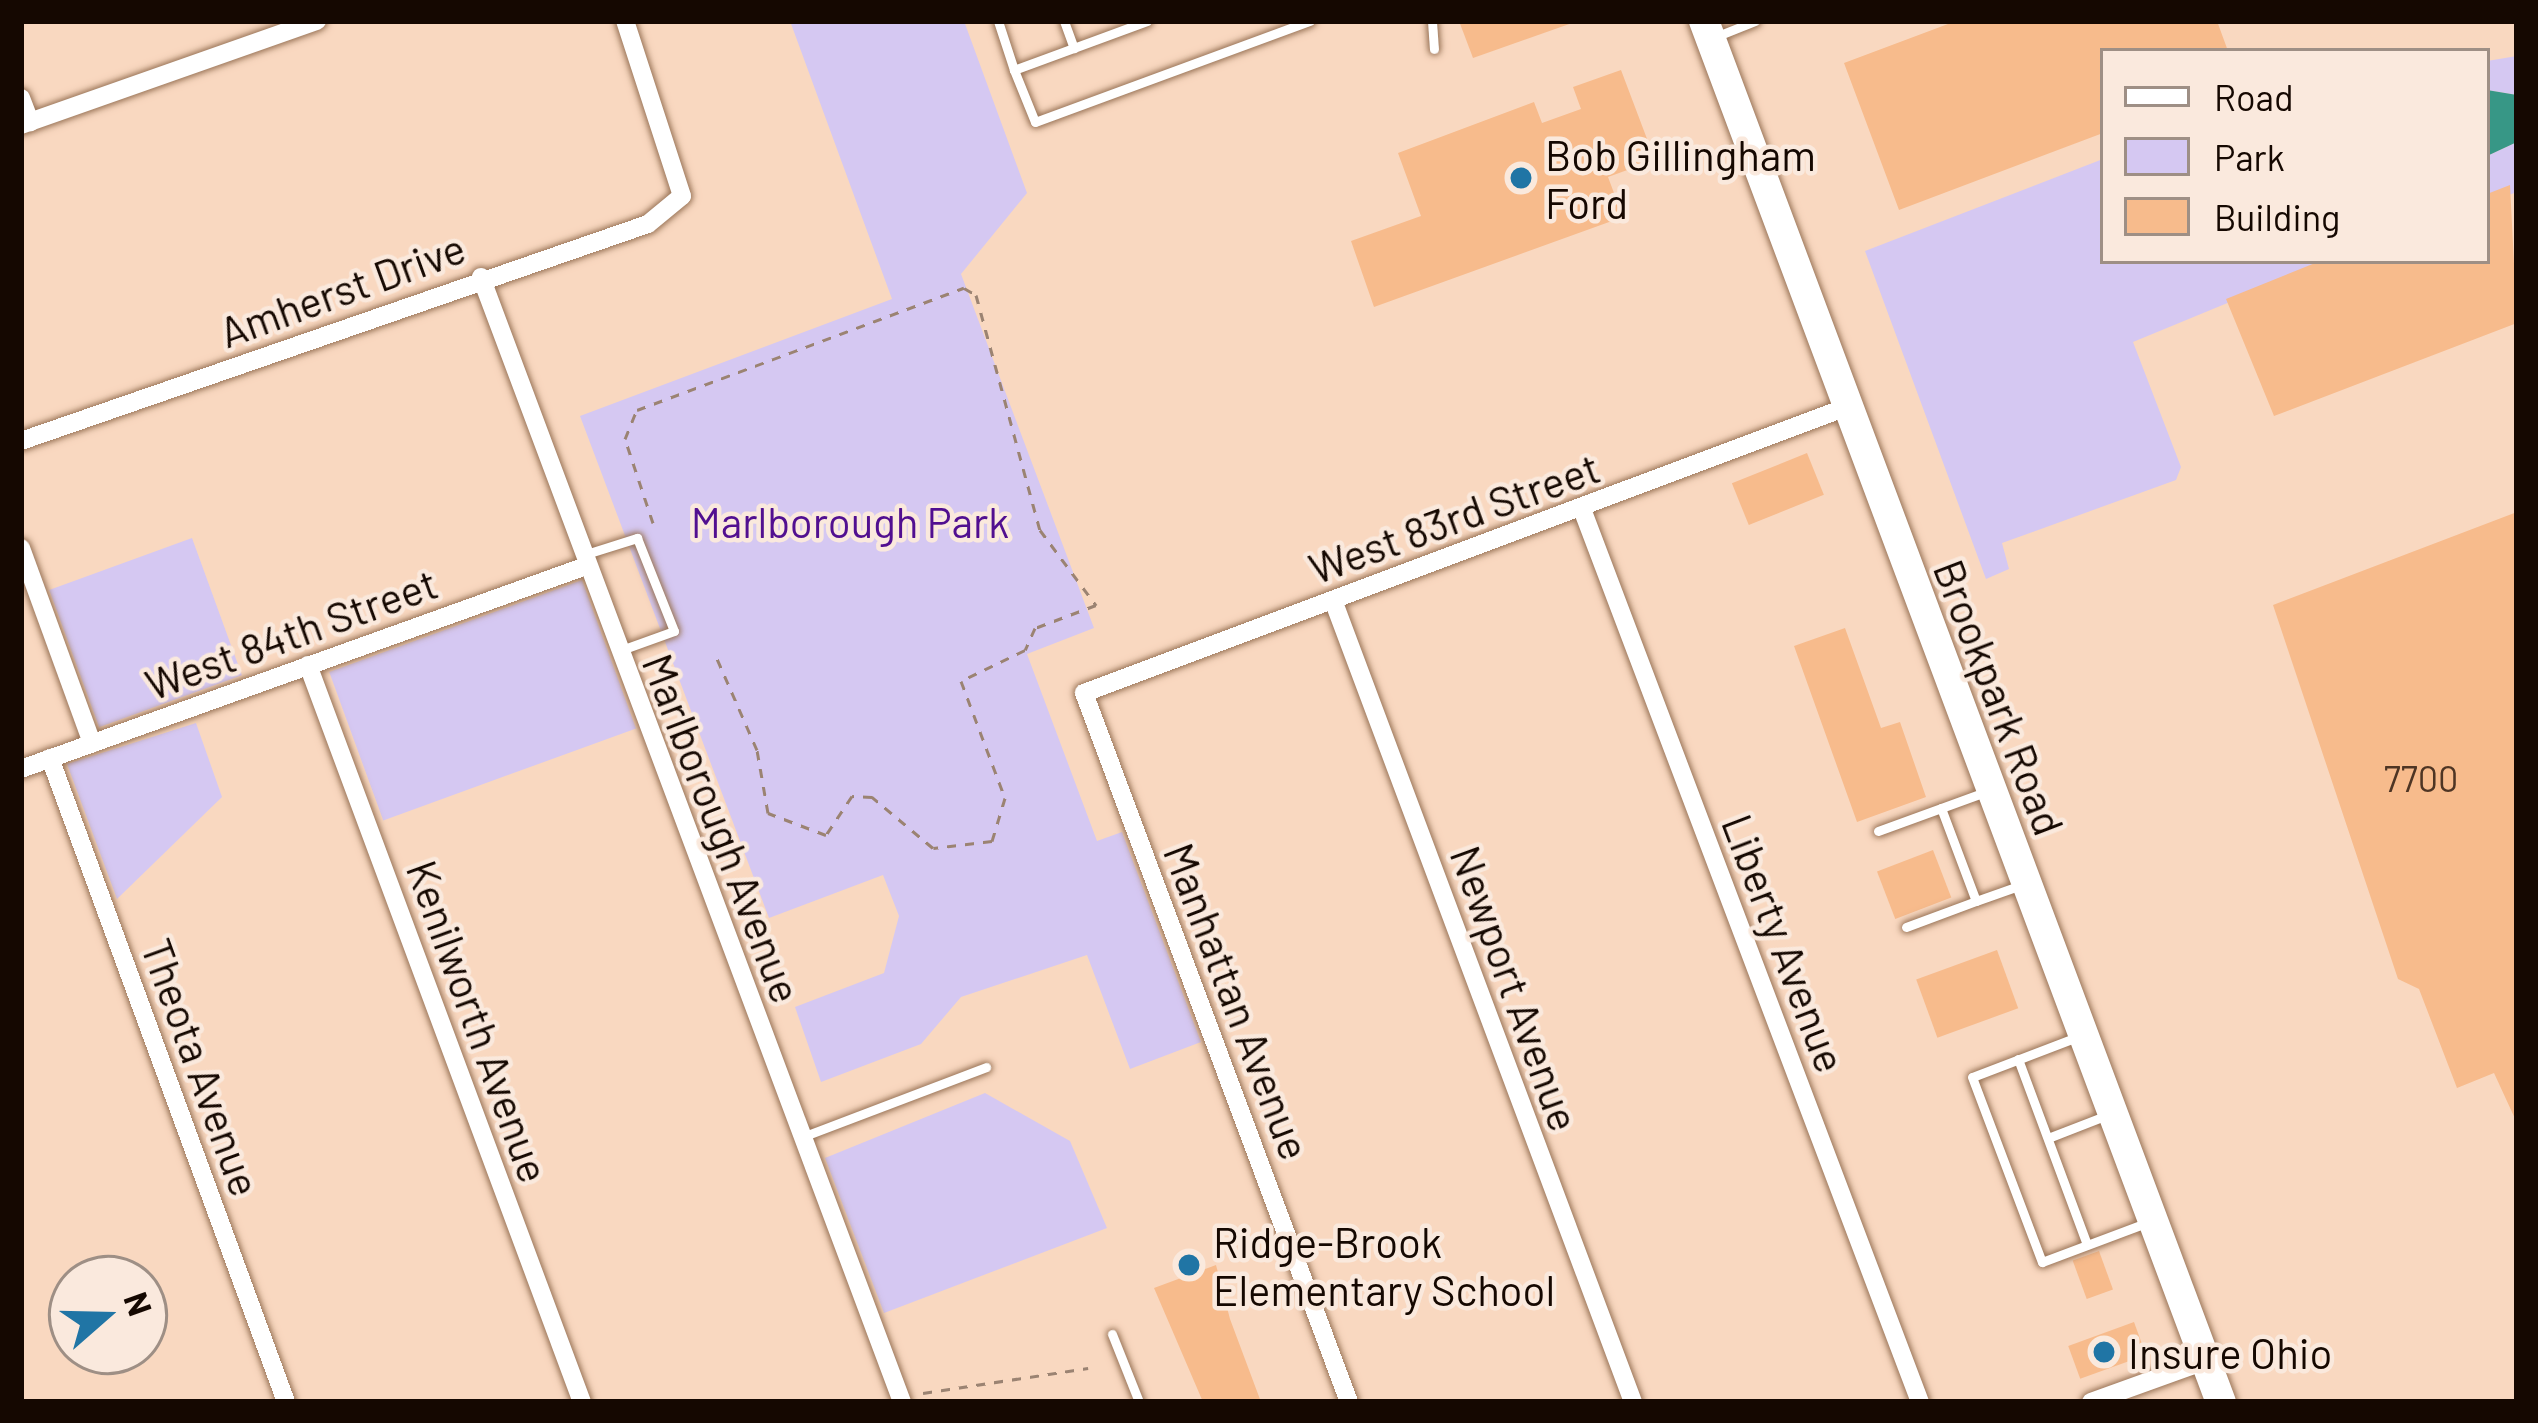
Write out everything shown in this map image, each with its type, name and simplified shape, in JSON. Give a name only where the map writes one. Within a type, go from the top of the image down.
[{"type":"main road","name":"Brookpark Road","points":[[1707,30],[2221,1402]]},
{"type":"street","name":"Amherst Drive","points":[[21,441],[481,277],[648,224],[682,196],[626,21]]},
{"type":"street","points":[[21,98],[25,123],[313,22]]},
{"type":"street","name":"Marlborough Avenue","points":[[481,277],[902,1402]]},
{"type":"street","name":"West 83rd Street","points":[[1084,693],[1847,407]]},
{"type":"street","name":"Liberty Avenue","points":[[1582,509],[1920,1402]]},
{"type":"street","points":[[21,548],[92,743]]},
{"type":"street","name":"West 84th Street","points":[[21,769],[584,561]]},
{"type":"street","name":"Newport Avenue","points":[[1333,600],[1633,1402]]},
{"type":"street","name":"Kenilworth Avenue","points":[[308,665],[582,1402]]},
{"type":"street","name":"Manhattan Avenue","points":[[1084,693],[1349,1402]]},
{"type":"street","name":"Theota Avenue","points":[[50,758],[286,1402]]},
{"type":"street","points":[[2091,1402],[2205,1360]]},
{"type":"lane","points":[[998,21],[1035,122],[1310,21]]},
{"type":"lane","points":[[1064,21],[1074,48]]},
{"type":"lane","points":[[1014,70],[1124,25],[1147,21]]},
{"type":"lane","points":[[1432,21],[1434,49]]},
{"type":"lane","points":[[1707,30],[1755,21]]},
{"type":"lane","points":[[584,561],[637,538],[674,631],[618,651]]},
{"type":"lane","points":[[1878,831],[1990,790]]},
{"type":"lane","points":[[1941,808],[1976,901]]},
{"type":"lane","points":[[1906,927],[2025,884]]},
{"type":"lane","points":[[2082,1035],[1972,1077],[2042,1262],[2152,1220]]},
{"type":"lane","points":[[2018,1059],[2087,1245]]},
{"type":"lane","points":[[802,1137],[986,1067]]},
{"type":"lane","points":[[2048,1138],[2112,1113]]},
{"type":"lane","points":[[1112,1334],[1139,1402]]},
{"type":"path","points":[[653,523],[625,439],[637,410],[964,288],[976,295],[1040,530],[1096,605],[1035,628],[1025,650],[962,681],[1005,798],[992,841],[933,848],[872,797],[852,796],[826,835],[768,813],[757,750],[715,654]]},
{"type":"path","points":[[923,1393],[1088,1368]]},
{"type":"green space","name":"Marlborough Park","points":[[790,21],[964,21],[1027,193],[961,274],[1094,628],[1027,654],[1097,841],[1122,832],[1201,1042],[1130,1069],[1087,955],[961,997],[921,1044],[821,1082],[795,1007],[884,973],[899,916],[883,875],[769,918],[580,416],[892,299]]},
{"type":"green space","points":[[2517,56],[2517,95],[2490,90],[2490,60]]},
{"type":"green space","points":[[2517,142],[2517,192],[2490,202],[2490,155]]},
{"type":"green space","points":[[2100,160],[2100,264],[2322,264],[2133,342],[2181,467],[2176,480],[2002,543],[2009,569],[1986,579],[1865,251]]},
{"type":"green space","points":[[192,538],[242,675],[99,727],[49,590]]},
{"type":"green space","points":[[582,580],[636,728],[383,820],[329,672]]},
{"type":"green space","points":[[196,723],[222,797],[117,899],[67,764]]},
{"type":"green space","points":[[985,1093],[1070,1141],[1107,1228],[884,1313],[825,1158]]},
{"type":"water","points":[[2490,90],[2517,95],[2517,142],[2490,155]]},
{"type":"building","points":[[1459,21],[1575,21],[1575,22],[1473,58]]},
{"type":"building","points":[[1956,21],[2217,21],[2227,48],[2100,48],[2100,134],[1899,210],[1844,63]]},
{"type":"building","points":[[1621,70],[1655,160],[1608,177],[1623,217],[1374,307],[1351,241],[1421,216],[1398,153],[1534,102],[1542,123],[1581,109],[1573,87]]},
{"type":"building","points":[[2510,185],[2517,323],[2274,416],[2226,299],[2313,264],[2490,264],[2490,193]]},
{"type":"building","points":[[1807,453],[1824,495],[1749,525],[1732,483]]},
{"type":"building","points":[[2517,512],[2517,1123],[2494,1073],[2457,1088],[2419,989],[2398,979],[2273,605]]},
{"type":"building","points":[[1845,628],[1881,728],[1900,722],[1926,797],[1857,822],[1794,646]]},
{"type":"building","points":[[1933,850],[1951,898],[1895,919],[1877,872]]},
{"type":"building","points":[[1997,950],[2018,1008],[1937,1038],[1916,979]]},
{"type":"building","points":[[2099,1251],[2113,1290],[2087,1299],[2073,1261]]},
{"type":"building","name":"Ridge-Brook Elementary School","points":[[1216,1265],[1261,1402],[1203,1402],[1154,1288]]},
{"type":"building","points":[[2134,1322],[2146,1355],[2080,1379],[2068,1346]]},
{"type":"place","name":"Bob Gillingham Ford","points":[[1521,178]]},
{"type":"place","name":"Ridge-Brook Elementary School","points":[[1189,1265]]},
{"type":"place","name":"Insure Ohio","points":[[2104,1352]]}]
